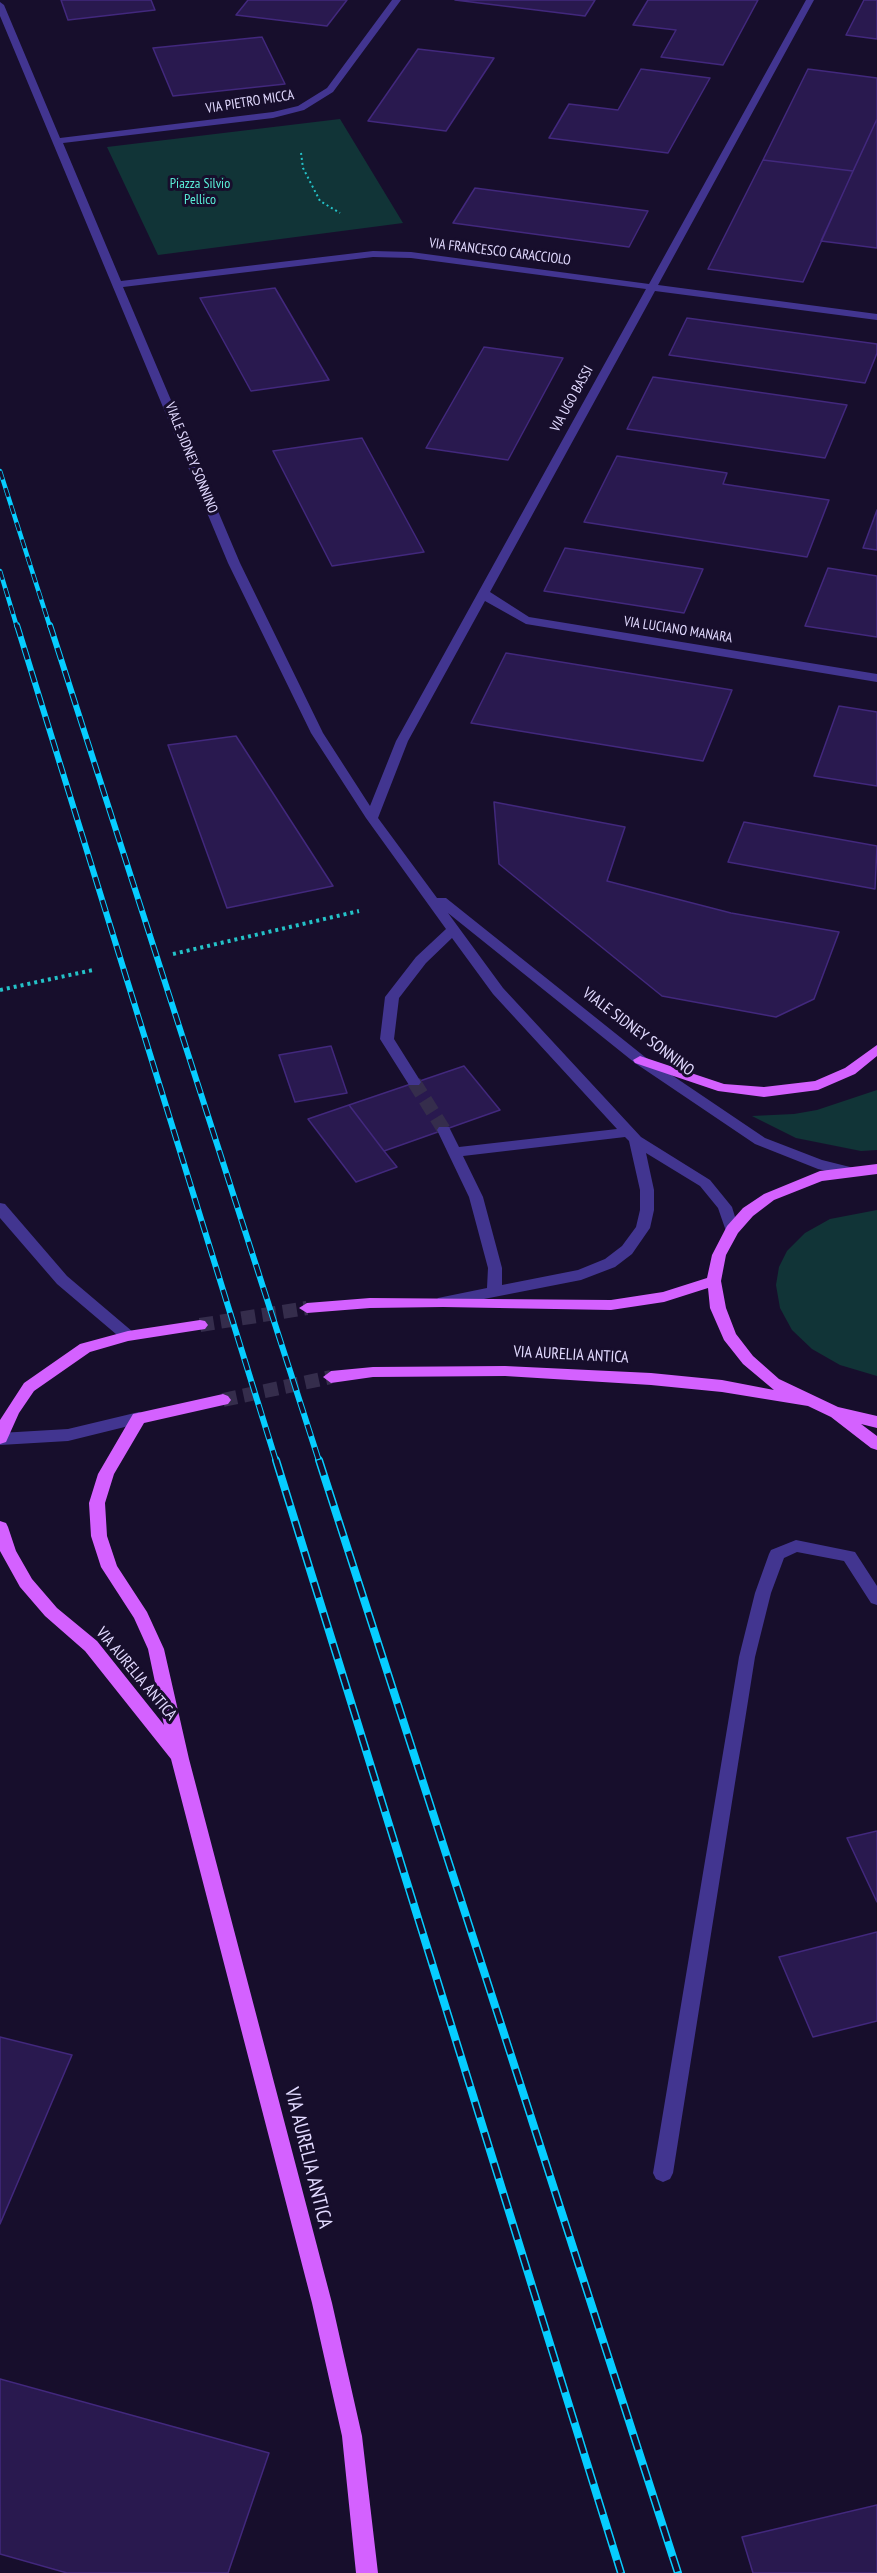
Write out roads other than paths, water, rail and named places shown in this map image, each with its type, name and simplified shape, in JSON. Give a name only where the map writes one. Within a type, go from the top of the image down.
[{"type":"main road","points":[[640,1060],[723,1088],[764,1092],[818,1085],[850,1071],[877,1049]]},
{"type":"main road","points":[[877,1169],[820,1176],[769,1197],[748,1212],[732,1230],[719,1255],[714,1281],[718,1308],[729,1336],[748,1360],[774,1383],[807,1401],[834,1412],[877,1422]]},
{"type":"main road","points":[[307,1308],[370,1303],[443,1302],[611,1305],[664,1297],[714,1281]]},
{"type":"main road","points":[[0,1438],[12,1411],[29,1387],[85,1348],[128,1336],[200,1324]]},
{"type":"main road","name":"VIA AURELIA ANTICA","points":[[331,1377],[384,1372],[506,1371],[710,1384],[807,1401]]},
{"type":"main road","points":[[139,1418],[223,1400]]},
{"type":"main road","points":[[834,1412],[877,1444]]},
{"type":"main road","name":"VIA AURELIA ANTICA","points":[[139,1418],[106,1474],[97,1503],[99,1536],[109,1567],[141,1616],[156,1649],[180,1759],[327,2325],[352,2436],[367,2573]]},
{"type":"main road","name":"VIA AURELIA ANTICA","points":[[0,1527],[8,1551],[26,1582],[51,1612],[91,1646],[180,1759]]},
{"type":"street","name":"VIA PIETRO MICCA","points":[[57,141],[280,114],[301,108],[330,90],[397,0]]},
{"type":"street","name":"VIA UGO BASSI","points":[[372,818],[402,741],[810,0]]},
{"type":"street","name":"VIALE SIDNEY SONNINO","points":[[0,4],[234,563],[317,733],[372,818],[498,991],[632,1136],[705,1183],[725,1207],[732,1230]]},
{"type":"street","name":"VIA FRANCESCO CARACCIOLO","points":[[119,284],[382,254],[452,259],[877,317]]},
{"type":"street","name":"VIA LUCIANO MANARA","points":[[483,593],[497,604],[526,620],[877,678]]},
{"type":"street","name":"VIALE SIDNEY SONNINO","points":[[424,888],[640,1060],[760,1141],[818,1164],[849,1171]]},
{"type":"street","points":[[414,1082],[387,1039],[392,997],[421,960],[454,929]]},
{"type":"street","points":[[444,1130],[476,1197],[495,1268],[494,1292]]},
{"type":"street","points":[[443,1302],[581,1275],[610,1263],[627,1250],[643,1228],[647,1210],[647,1190],[632,1136],[454,1152]]},
{"type":"street","points":[[0,1208],[62,1280],[128,1336]]},
{"type":"street","points":[[0,1438],[68,1435],[139,1418]]},
{"type":"street","points":[[663,2173],[747,1657],[763,1593],[777,1554],[796,1546],[849,1556],[877,1599]]},
{"type":"tunnel","points":[[414,1082],[444,1130]]},
{"type":"tunnel","points":[[200,1325],[307,1308]]},
{"type":"tunnel","points":[[223,1400],[331,1377]]},
{"type":"railway","points":[[0,471],[50,627]]},
{"type":"railway","points":[[0,571],[17,627]]},
{"type":"railway","points":[[17,625],[276,1461]]},
{"type":"railway","points":[[50,625],[319,1461]]},
{"type":"railway","points":[[276,1460],[621,2573]]},
{"type":"railway","points":[[319,1460],[678,2573]]},
{"type":"park label","name":"Piazza Silvio Pellico","points":[[200,192]]}]
